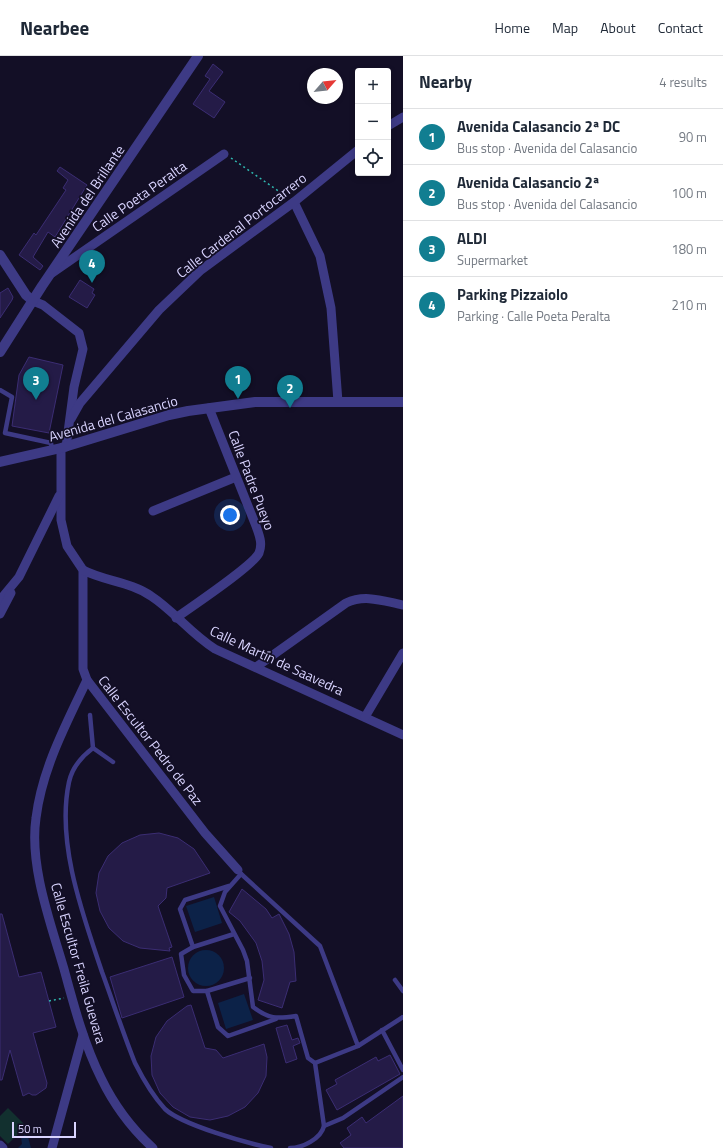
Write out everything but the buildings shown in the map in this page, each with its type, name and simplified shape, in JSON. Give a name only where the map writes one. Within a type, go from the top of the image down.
[{"type":"street","name":"Avenida del Brillante","points":[[0,352],[198,56]]},
{"type":"street","points":[[391,124],[403,117]]},
{"type":"street","name":"Calle Cardenal Portocarrero","points":[[70,419],[80,403],[158,310],[201,270],[294,202],[355,152]]},
{"type":"street","name":"Calle Poeta Peralta","points":[[51,274],[224,154]]},
{"type":"street","points":[[294,202],[320,256],[331,308],[338,402]]},
{"type":"street","points":[[0,255],[26,295],[33,301]]},
{"type":"street","name":"Calle Cardenal Portocarrero","points":[[33,301],[43,305],[79,333],[83,349],[74,387],[70,419],[60,448]]},
{"type":"street","name":"Avenida del Calasancio","points":[[0,462],[60,448],[169,414],[209,408],[255,402],[403,402]]},
{"type":"street","name":"Calle Padre Pueyo","points":[[176,618],[248,565],[259,553],[260,538],[209,408]]},
{"type":"street","points":[[60,448],[60,493],[63,533],[70,551],[83,570]]},
{"type":"street","points":[[153,511],[236,477]]},
{"type":"street","points":[[0,614],[60,493]]},
{"type":"street","name":"Calle Martín de Saavedra","points":[[83,570],[152,596],[198,639],[215,649],[403,735]]},
{"type":"street","name":"Calle Escultor Pedro de Paz","points":[[83,570],[83,669],[87,680],[205,833],[240,872]]},
{"type":"street","points":[[0,600],[19,577]]},
{"type":"street","points":[[256,667],[351,600],[367,598],[403,605]]},
{"type":"street","points":[[365,717],[403,653]]},
{"type":"street","name":"Calle Escultor Freila Guevara","points":[[87,680],[53,753],[40,794],[35,820],[36,851],[41,885],[55,940],[83,1035],[100,1078],[125,1119],[153,1148]]},
{"type":"street","points":[[52,1148],[83,1035]]},
{"type":"street","points":[[0,1145],[3,1148]]},
{"type":"lane","points":[[0,390],[12,397],[5,434],[51,443],[60,448]]},
{"type":"lane","points":[[90,715],[93,748],[113,762]]},
{"type":"lane","points":[[93,748],[79,760],[69,782],[67,823],[69,854],[74,880],[92,940],[135,1063],[144,1080],[166,1110],[182,1120],[226,1136],[271,1148]]},
{"type":"lane","points":[[276,1019],[264,1015],[252,1006],[250,978],[243,950],[220,906],[225,892],[240,872],[320,946],[358,1046]]},
{"type":"lane","points":[[193,947],[180,909],[185,900],[230,886]]},
{"type":"lane","points":[[234,934],[193,947],[181,954],[184,975],[193,992],[207,991],[250,978]]},
{"type":"lane","points":[[395,980],[403,991]]},
{"type":"lane","points":[[207,991],[218,1027],[228,1036],[276,1019],[296,1016],[308,1058],[315,1063],[324,1126],[323,1131],[302,1147],[290,1148]]},
{"type":"lane","points":[[315,1063],[358,1046],[403,1017]]},
{"type":"lane","points":[[382,1030],[403,1070]]},
{"type":"lane","points":[[324,1126],[343,1118],[403,1077]]},
{"type":"path","points":[[224,154],[294,202]]},
{"type":"path","points":[[49,1001],[72,996]]},
{"type":"green space","points":[[8,1108],[26,1126],[8,1144],[0,1136],[0,1116]]},
{"type":"water","points":[[214,897],[222,923],[195,932],[186,906]]},
{"type":"water","points":[[210,950],[219,955],[223,961],[223,975],[219,981],[210,986],[202,986],[193,981],[189,975],[188,964],[193,955],[199,951]]},
{"type":"water","points":[[244,994],[253,1020],[226,1029],[218,1003]]},
{"type":"water","points":[[25,1135],[28,1137],[31,1148],[18,1148],[22,1144],[21,1137]]},
{"type":"place","name":"Parking Pizzaiolo","points":[[92,283]]},
{"type":"place","name":"Avenida Calasancio 2ª DC","points":[[238,399]]},
{"type":"place","name":"ALDI","points":[[36,400]]},
{"type":"place","name":"Avenida Calasancio 2ª","points":[[290,408]]}]
